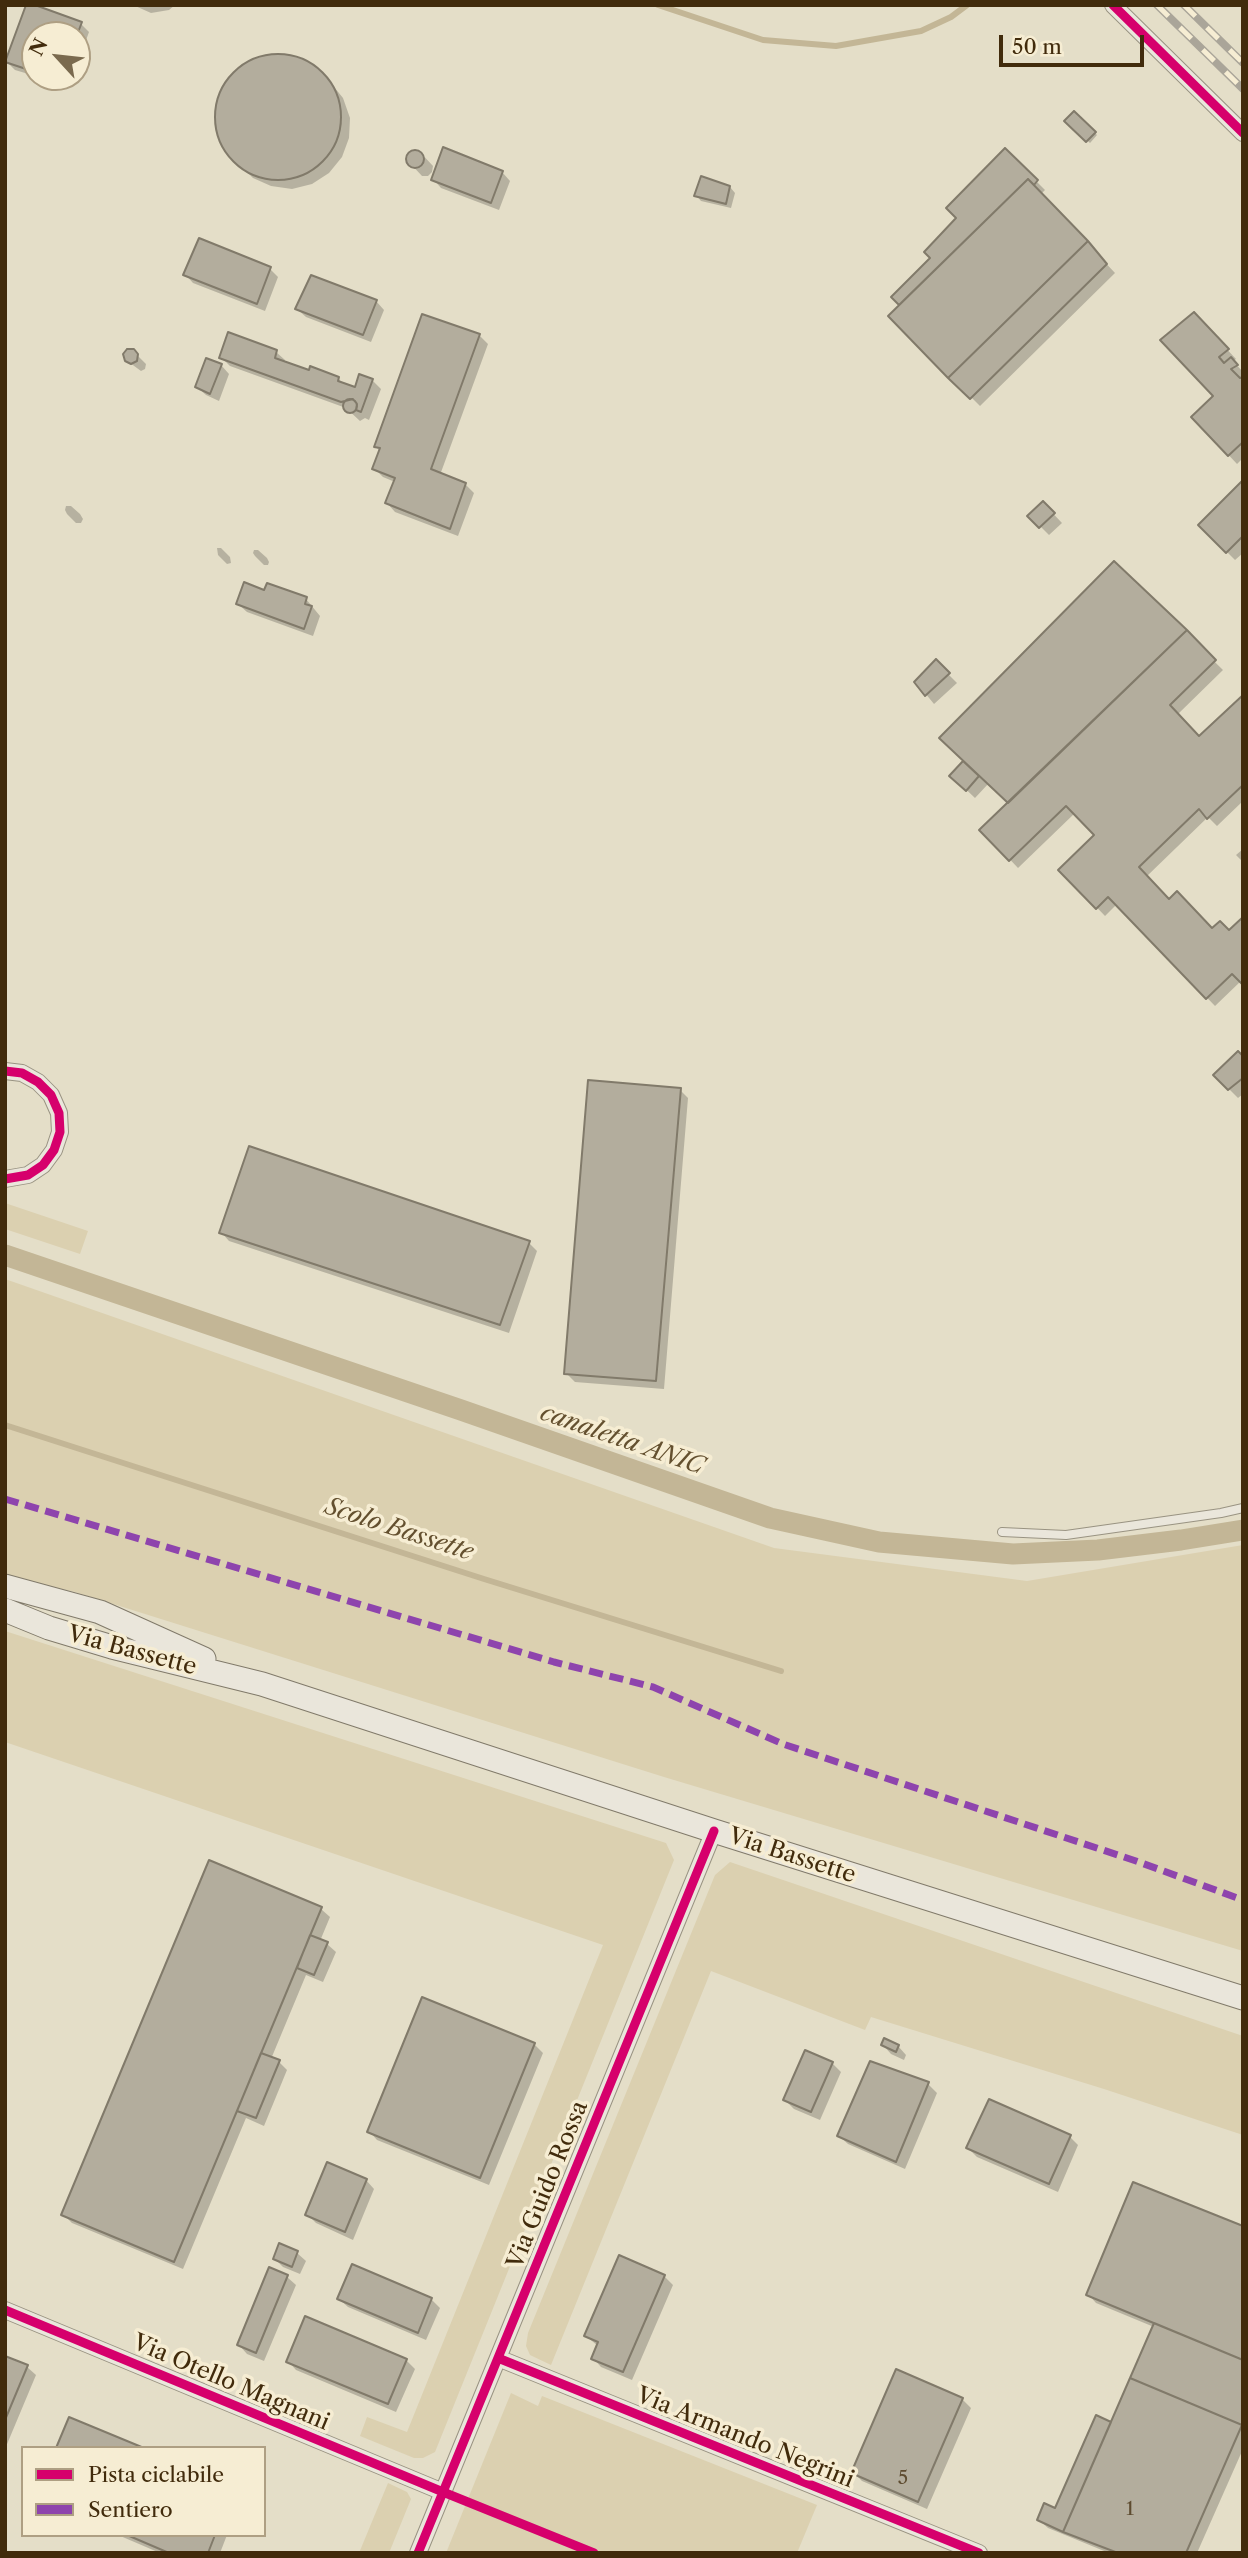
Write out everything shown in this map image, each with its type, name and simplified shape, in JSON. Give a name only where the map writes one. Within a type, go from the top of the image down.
[{"type":"main road","name":"Via Bassette","points":[[5,1586],[100,1612],[262,1684]]},
{"type":"main road","name":"Via Bassette","points":[[5,1599],[163,1641]]},
{"type":"main road","name":"Via Bassette","points":[[5,1610],[49,1628],[113,1647],[262,1684],[714,1831],[1243,1998]]},
{"type":"main road","points":[[5,1622],[49,1628]]},
{"type":"street","points":[[1113,5],[1243,133]]},
{"type":"street","points":[[5,1071],[22,1073],[38,1082],[51,1096],[59,1113],[60,1132],[54,1150],[43,1165],[28,1175],[5,1179]]},
{"type":"street","name":"Via Guido Rossa","points":[[418,2553],[714,1831]]},
{"type":"street","name":"Via Otello Magnani","points":[[5,2310],[443,2492]]},
{"type":"street","name":"Via Armando Negrini","points":[[498,2357],[978,2553]]},
{"type":"lane","points":[[1002,1532],[1066,1535],[1243,1508]]},
{"type":"shaded area","points":[[5,1203],[88,1231],[80,1254],[5,1229]]},
{"type":"shaded area","points":[[5,1279],[774,1548],[1027,1581],[1243,1545],[1243,1951],[664,1777],[75,1592],[5,1576]]},
{"type":"shaded area","points":[[5,1631],[666,1843],[674,1860],[435,2452],[423,2458],[414,2458],[360,2436],[367,2417],[407,2432],[603,1945],[5,1742]]},
{"type":"shaded area","points":[[730,1862],[1243,2036],[1243,2135],[871,2017],[865,2030],[711,1971],[551,2365],[530,2355],[526,2346],[528,2333],[715,1875]]},
{"type":"shaded area","points":[[511,2393],[538,2406],[542,2396],[817,2505],[797,2553],[446,2553]]},
{"type":"shaded area","points":[[388,2483],[407,2492],[411,2499],[389,2553],[359,2553]]},
{"type":"building","points":[[26,5],[35,5],[79,21],[21,21],[21,67],[5,62]]},
{"type":"building","points":[[278,54],[302,58],[323,72],[337,93],[341,117],[337,141],[323,162],[302,176],[278,180],[254,176],[233,162],[219,141],[215,117],[219,93],[233,72],[254,58]]},
{"type":"building","points":[[1074,111],[1096,132],[1086,142],[1064,121]]},
{"type":"building","points":[[443,147],[503,171],[491,203],[431,180]]},
{"type":"building","points":[[1005,148],[1038,180],[1034,185],[1028,179],[899,305],[891,297],[930,258],[924,252],[956,218],[946,208]]},
{"type":"building","points":[[411,150],[419,150],[424,159],[422,166],[411,168],[406,163],[406,155]]},
{"type":"building","points":[[701,176],[730,186],[726,204],[694,196]]},
{"type":"building","points":[[1028,179],[1088,241],[948,378],[888,316]]},
{"type":"building","points":[[199,238],[271,267],[257,304],[183,275]]},
{"type":"building","points":[[1088,241],[1107,264],[970,399],[948,378]]},
{"type":"building","points":[[311,275],[377,300],[363,335],[295,309]]},
{"type":"building","points":[[1194,312],[1229,349],[1219,357],[1224,363],[1231,357],[1238,365],[1231,369],[1240,378],[1243,377],[1243,442],[1228,456],[1191,417],[1213,396],[1160,340]]},
{"type":"building","points":[[422,314],[480,334],[431,469],[466,483],[450,529],[385,503],[395,478],[372,469],[380,448],[374,447]]},
{"type":"building","points":[[228,332],[277,350],[275,358],[309,370],[310,366],[339,377],[338,381],[355,387],[359,374],[373,379],[361,412],[356,410],[357,404],[353,399],[341,402],[219,358]]},
{"type":"building","points":[[127,349],[134,349],[138,354],[137,361],[131,364],[125,361],[123,354]]},
{"type":"building","points":[[206,358],[222,364],[210,394],[195,387]]},
{"type":"building","points":[[350,399],[355,401],[355,411],[350,413],[345,411],[343,406],[345,401]]},
{"type":"building","points":[[1243,480],[1243,536],[1226,553],[1198,525]]},
{"type":"building","points":[[1043,501],[1055,513],[1039,528],[1027,516]]},
{"type":"building","points":[[1114,561],[1187,630],[1008,803],[939,738]]},
{"type":"building","points":[[244,582],[264,590],[267,583],[307,597],[305,604],[312,606],[304,629],[236,604]]},
{"type":"building","points":[[1187,630],[1216,660],[1170,705],[1199,736],[1243,695],[1243,785],[1207,819],[1199,809],[1139,867],[1169,899],[1177,891],[1212,928],[1220,921],[1229,930],[1243,917],[1243,985],[1232,974],[1206,999],[1108,897],[1096,909],[1058,870],[1094,835],[1066,806],[1009,861],[979,830]]},
{"type":"building","points":[[936,659],[950,673],[925,696],[914,682]]},
{"type":"building","points":[[963,761],[979,776],[966,791],[949,776]]},
{"type":"building","points":[[1238,1051],[1243,1056],[1243,1078],[1228,1090],[1213,1075]]},
{"type":"building","points":[[588,1080],[681,1088],[656,1381],[564,1374]]},
{"type":"building","points":[[249,1146],[530,1241],[500,1325],[219,1233]]},
{"type":"building","points":[[209,1860],[322,1907],[174,2262],[61,2215]]},
{"type":"building","points":[[310,1935],[328,1942],[314,1975],[297,1968]]},
{"type":"building","points":[[422,1997],[535,2043],[480,2178],[367,2132]]},
{"type":"building","points":[[884,2038],[899,2045],[896,2052],[881,2045]]},
{"type":"building","points":[[805,2050],[833,2062],[811,2112],[783,2100]]},
{"type":"building","points":[[261,2053],[280,2060],[256,2118],[237,2111]]},
{"type":"building","points":[[870,2061],[929,2082],[896,2162],[837,2136]]},
{"type":"building","points":[[989,2099],[1071,2135],[1049,2184],[966,2148]]},
{"type":"building","points":[[327,2162],[367,2179],[345,2232],[305,2215]]},
{"type":"building","points":[[1133,2182],[1243,2226],[1243,2360],[1086,2295]]},
{"type":"building","points":[[279,2243],[298,2251],[292,2267],[273,2259]]},
{"type":"building","points":[[619,2255],[665,2275],[623,2372],[591,2359],[598,2342],[584,2336]]},
{"type":"building","points":[[352,2264],[432,2298],[418,2333],[337,2299]]},
{"type":"building","points":[[269,2267],[288,2275],[256,2353],[237,2345]]},
{"type":"building","points":[[305,2316],[407,2359],[388,2404],[286,2362]]},
{"type":"building","points":[[1154,2323],[1243,2360],[1242,2425],[1130,2378]]},
{"type":"building","points":[[5,2356],[28,2365],[5,2420]]},
{"type":"building","points":[[896,2369],[963,2398],[918,2502],[851,2473]]},
{"type":"building","points":[[1130,2378],[1242,2425],[1186,2553],[1118,2553],[1063,2532]]},
{"type":"building","points":[[1096,2415],[1111,2422],[1063,2532],[1037,2520],[1044,2503],[1055,2508]]},
{"type":"building","points":[[69,2417],[139,2446],[57,2446]]},
{"type":"building","points":[[132,2537],[214,2537],[208,2553],[169,2553]]},
{"type":"waterway","name":"canaletta ANIC","points":[[658,5],[763,40],[836,46],[921,31],[951,17],[967,5]]},
{"type":"waterway","name":"canaletta ANIC","points":[[5,1255],[770,1518],[879,1542],[1013,1554],[1098,1550],[1243,1530]]},
{"type":"waterway","name":"Scolo Bassette","points":[[5,1425],[781,1671]]},
{"type":"railway","points":[[1157,5],[1243,89]]},
{"type":"railway","points":[[1184,5],[1243,63]]},
{"type":"marked path","points":[[5,1499],[554,1662],[653,1687],[783,1744],[1136,1861],[1243,1900]]},
{"type":"cycle path","points":[[1113,5],[1243,133]]},
{"type":"cycle path","points":[[5,1071],[22,1073],[38,1082],[51,1095],[59,1113],[60,1132],[54,1150],[43,1165],[28,1175],[5,1179]]},
{"type":"cycle path","points":[[418,2553],[714,1831]]},
{"type":"cycle path","points":[[5,2310],[594,2553]]},
{"type":"cycle path","points":[[498,2358],[979,2553]]}]
